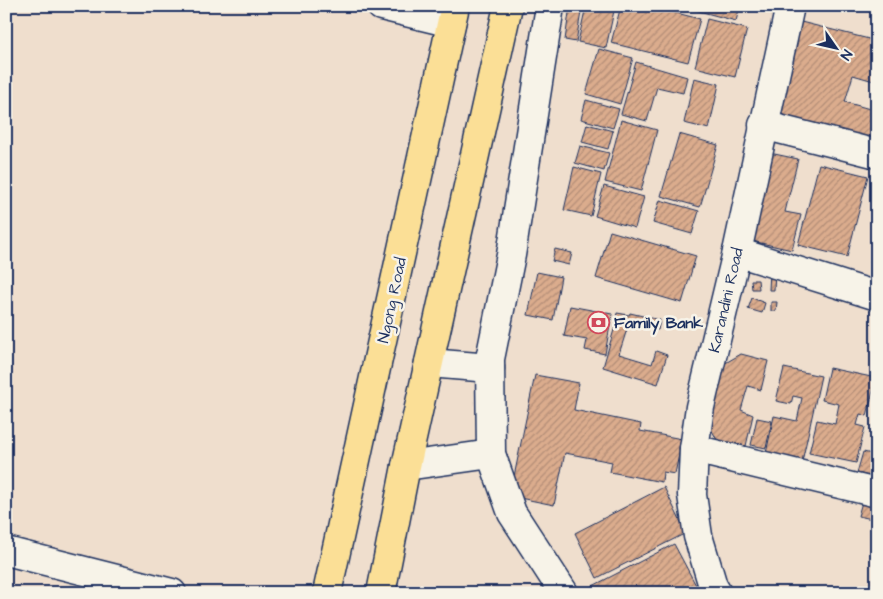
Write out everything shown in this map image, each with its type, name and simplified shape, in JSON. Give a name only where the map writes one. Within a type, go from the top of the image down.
[{"type":"main road","points":[[381,593],[406,466],[508,6]]},
{"type":"main road","name":"Ngong Road","points":[[327,593],[453,15]]},
{"type":"street","points":[[382,6],[453,15]]},
{"type":"street","points":[[550,6],[511,255],[490,358],[491,454],[512,513],[564,593]]},
{"type":"street","name":"Karandini Road","points":[[717,593],[713,586],[697,528],[692,495],[694,450],[700,407],[790,6]]},
{"type":"street","points":[[763,125],[877,154]]},
{"type":"street","points":[[736,252],[877,296]]},
{"type":"street","points":[[429,363],[490,368]]},
{"type":"street","points":[[694,450],[877,493]]},
{"type":"street","points":[[406,466],[491,454]]},
{"type":"street","points":[[6,551],[172,593]]},
{"type":"building","points":[[570,6],[582,6],[576,42],[565,40]]},
{"type":"building","points":[[586,6],[615,6],[606,48],[578,42]]},
{"type":"building","points":[[621,6],[649,6],[700,19],[688,62],[611,43]]},
{"type":"building","points":[[680,6],[740,6],[736,21]]},
{"type":"building","points":[[707,19],[747,29],[735,77],[695,67]]},
{"type":"building","points":[[793,20],[877,41],[877,82],[853,75],[845,102],[877,111],[871,141],[768,115]]},
{"type":"building","points":[[599,49],[633,58],[620,104],[586,94]]},
{"type":"building","points":[[636,62],[687,77],[683,93],[657,87],[647,121],[621,114]]},
{"type":"building","points":[[694,78],[719,84],[709,129],[684,123]]},
{"type":"building","points":[[586,100],[619,109],[613,128],[581,119]]},
{"type":"building","points":[[621,120],[657,130],[641,191],[605,182]]},
{"type":"building","points":[[587,124],[613,131],[608,149],[582,142]]},
{"type":"building","points":[[679,134],[718,145],[700,207],[661,196]]},
{"type":"building","points":[[580,146],[609,153],[604,171],[575,163]]},
{"type":"building","points":[[765,152],[798,159],[785,212],[801,215],[792,250],[743,239]]},
{"type":"building","points":[[819,164],[868,176],[847,257],[798,245]]},
{"type":"building","points":[[574,167],[601,174],[591,216],[564,210]]},
{"type":"building","points":[[604,186],[644,197],[635,228],[595,216]]},
{"type":"building","points":[[660,200],[699,211],[692,234],[653,223]]},
{"type":"building","points":[[610,231],[696,256],[682,303],[596,278]]},
{"type":"building","points":[[877,233],[877,264],[870,263]]},
{"type":"building","points":[[555,249],[572,253],[569,265],[552,261]]},
{"type":"building","points":[[770,271],[775,272],[774,290],[769,290]]},
{"type":"building","points":[[537,272],[561,277],[553,320],[528,315]]},
{"type":"building","points":[[751,280],[758,280],[759,289],[752,289]]},
{"type":"building","points":[[752,298],[765,303],[762,313],[748,309]]},
{"type":"building","points":[[771,302],[777,302],[776,311],[771,311]]},
{"type":"building","points":[[570,306],[612,314],[605,354],[585,350],[587,340],[564,336]]},
{"type":"building","points":[[617,313],[629,315],[630,313],[660,320],[658,330],[631,324],[632,322],[616,318]]},
{"type":"building","points":[[616,323],[628,326],[619,354],[652,364],[656,351],[667,355],[658,384],[603,367]]},
{"type":"building","points":[[741,354],[768,361],[761,390],[748,386],[741,410],[753,415],[746,446],[717,440],[708,423],[722,365]]},
{"type":"building","points":[[784,368],[821,376],[801,466],[765,458],[774,416],[797,421],[802,398],[793,396],[791,404],[776,401]]},
{"type":"building","points":[[829,368],[876,378],[867,416],[860,414],[857,425],[865,427],[856,463],[809,453],[817,420],[835,424],[839,404],[822,400]]},
{"type":"building","points":[[535,375],[579,383],[574,410],[641,424],[640,431],[682,439],[675,474],[663,472],[662,482],[610,472],[612,462],[565,453],[554,505],[510,496]]},
{"type":"building","points":[[757,418],[772,421],[766,448],[751,445]]},
{"type":"building","points":[[863,452],[877,455],[877,478],[857,473]]},
{"type":"building","points":[[664,487],[686,533],[597,578],[575,533]]},
{"type":"building","points":[[864,495],[877,499],[877,520],[858,516]]},
{"type":"building","points":[[674,544],[699,591],[696,593],[587,593],[585,590]]},
{"type":"place","name":"Family Bank","points":[[598,322]]}]
